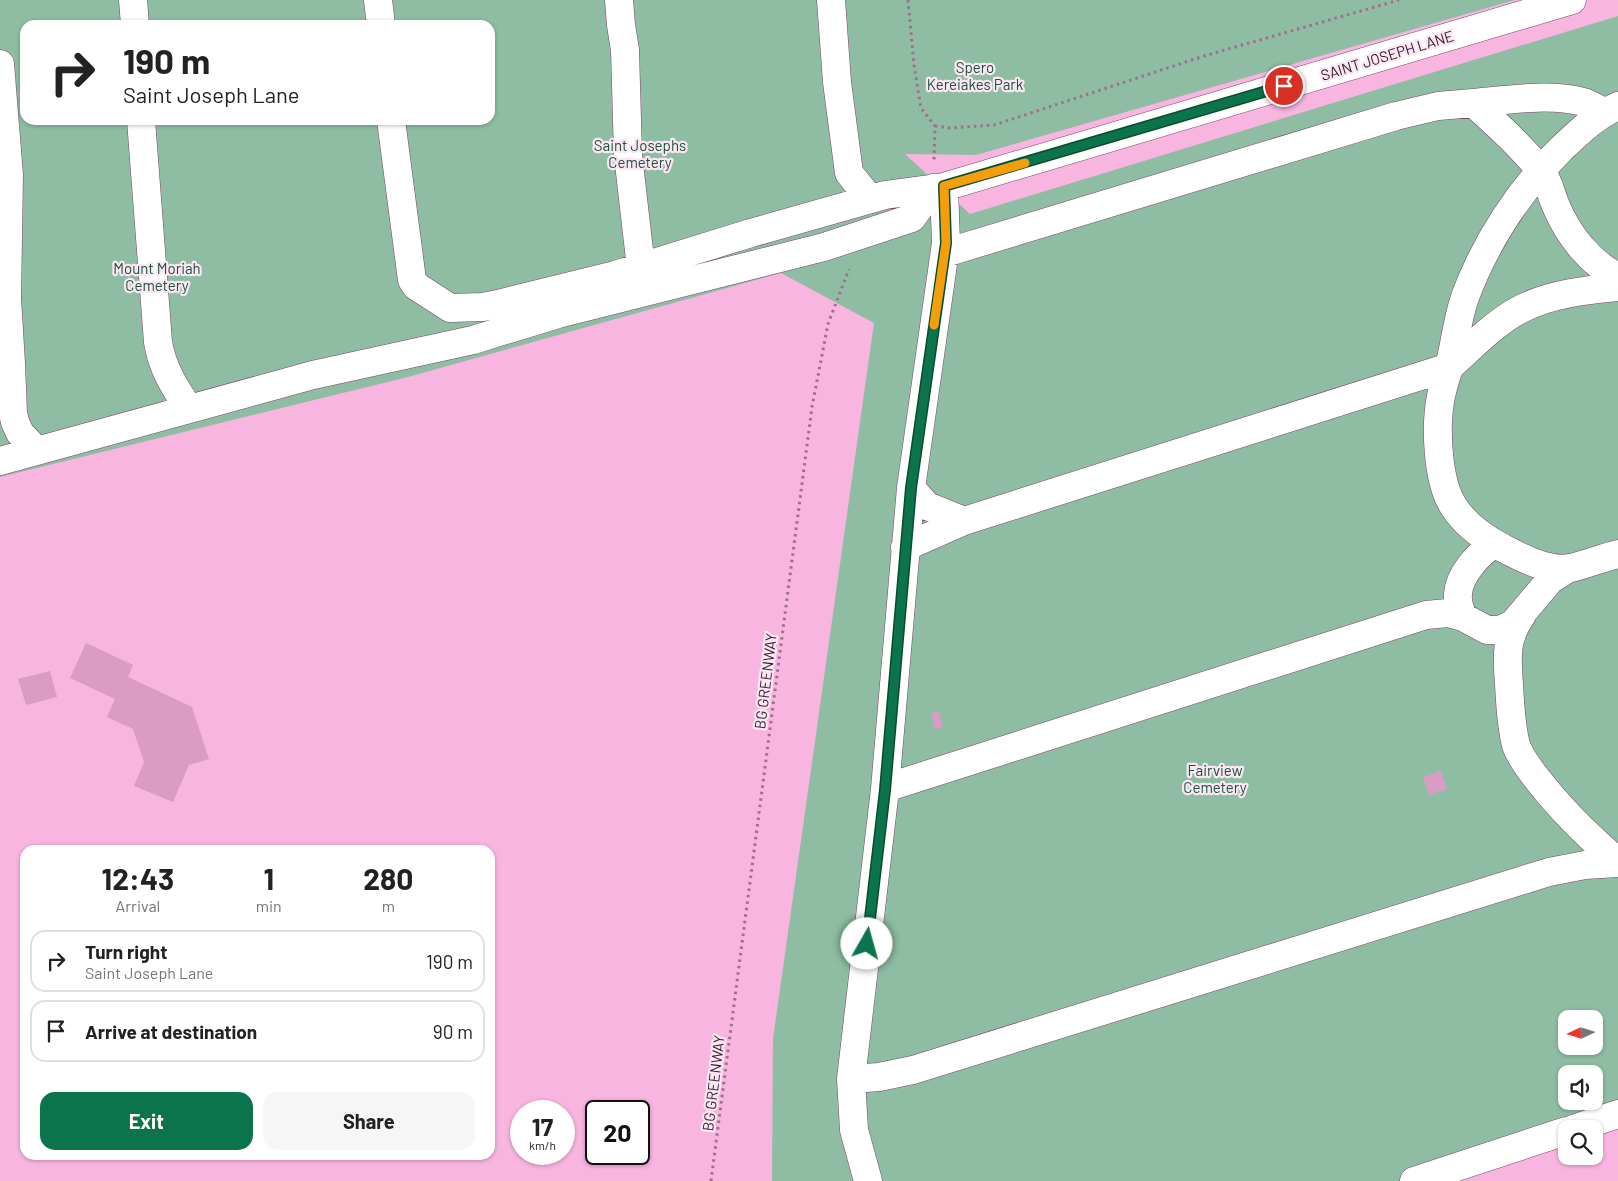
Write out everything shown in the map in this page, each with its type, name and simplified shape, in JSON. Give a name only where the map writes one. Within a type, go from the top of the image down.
[{"type":"street","points":[[133,0],[135,20]]},
{"type":"street","points":[[378,0],[380,20]]},
{"type":"street","points":[[619,0],[625,50],[628,155],[641,268]]},
{"type":"street","points":[[831,0],[837,82],[848,168],[849,173],[870,199]]},
{"type":"street","name":"SAINT JOSEPH LANE","points":[[393,125],[411,276],[416,286],[446,306],[458,308],[483,306],[641,268],[751,233],[885,195],[939,187],[1572,0]]},
{"type":"street","points":[[0,64],[9,175],[7,298],[13,413],[20,433],[37,451]]},
{"type":"street","points":[[945,253],[1396,116],[1438,106],[1532,98],[1564,99],[1611,109]]},
{"type":"street","points":[[1473,103],[1508,134],[1541,171],[1556,207],[1571,234],[1582,248],[1593,260],[1618,277]]},
{"type":"street","points":[[1569,568],[1550,567],[1533,562],[1494,544],[1474,530],[1453,507],[1448,494],[1442,470],[1438,426],[1441,397],[1465,299],[1484,256],[1513,205],[1541,171],[1579,131],[1611,109]]},
{"type":"street","points":[[141,125],[160,355],[173,386],[189,409]]},
{"type":"street","points":[[868,1181],[854,1130],[851,1079],[885,790],[911,488],[945,253],[946,230],[939,187]]},
{"type":"street","points":[[0,461],[313,375],[473,340],[558,314],[824,247],[912,218],[939,187]]},
{"type":"street","points":[[905,547],[964,521],[1449,366],[1494,327],[1522,309],[1549,299],[1581,291],[1618,287]]},
{"type":"street","points":[[911,488],[927,506],[964,521]]},
{"type":"street","points":[[1463,617],[1458,598],[1462,581],[1473,562],[1494,544]]},
{"type":"street","points":[[1618,554],[1569,568],[1550,580],[1513,627],[1507,657],[1516,745],[1533,774],[1557,803],[1582,831],[1618,863]]},
{"type":"street","points":[[885,790],[895,785],[1426,615],[1448,613],[1463,617],[1487,630],[1495,631],[1513,624],[1529,606],[1539,583],[1533,562]]},
{"type":"street","points":[[851,1079],[879,1077],[913,1070],[1549,872],[1586,865],[1618,863]]},
{"type":"street","points":[[1600,1120],[1618,1114]]},
{"type":"street","points":[[1414,1181],[1558,1134]]},
{"type":"path","points":[[908,0],[920,108],[935,126],[939,187]]},
{"type":"path","points":[[935,126],[950,128],[994,125],[1204,56],[1399,0]]},
{"type":"path","name":"BG GREENWAY","points":[[712,1181],[812,407],[828,324],[851,265]]},
{"type":"green space","name":"Fairview Cemetery","points":[[0,0],[1515,0],[976,155],[905,154],[970,214],[1618,16],[1618,1122],[1603,1127],[1603,1120],[1558,1120],[1558,1141],[1434,1181],[772,1181],[773,1039],[874,323],[781,273],[408,377],[0,477]]},
{"type":"building","points":[[86,643],[133,665],[128,677],[192,707],[209,759],[189,765],[173,802],[134,786],[144,762],[133,729],[107,717],[115,699],[70,678]]},
{"type":"building","points":[[50,671],[57,697],[26,705],[18,679]]},
{"type":"building","points":[[939,711],[943,727],[935,729],[931,713]]},
{"type":"building","points":[[1441,771],[1447,789],[1429,795],[1423,777]]},
{"type":"slow traffic","points":[[934,325],[946,243],[944,186],[1025,163]]},
{"type":"route","points":[[867,944],[885,790],[911,488],[946,243],[944,186],[1284,86]]},
{"type":"park label","name":"Spero Kereiakes Park","points":[[975,76]]},
{"type":"park label","name":"Saint Josephs Cemetery","points":[[640,154]]},
{"type":"park label","name":"Mount Moriah Cemetery","points":[[157,276]]}]
